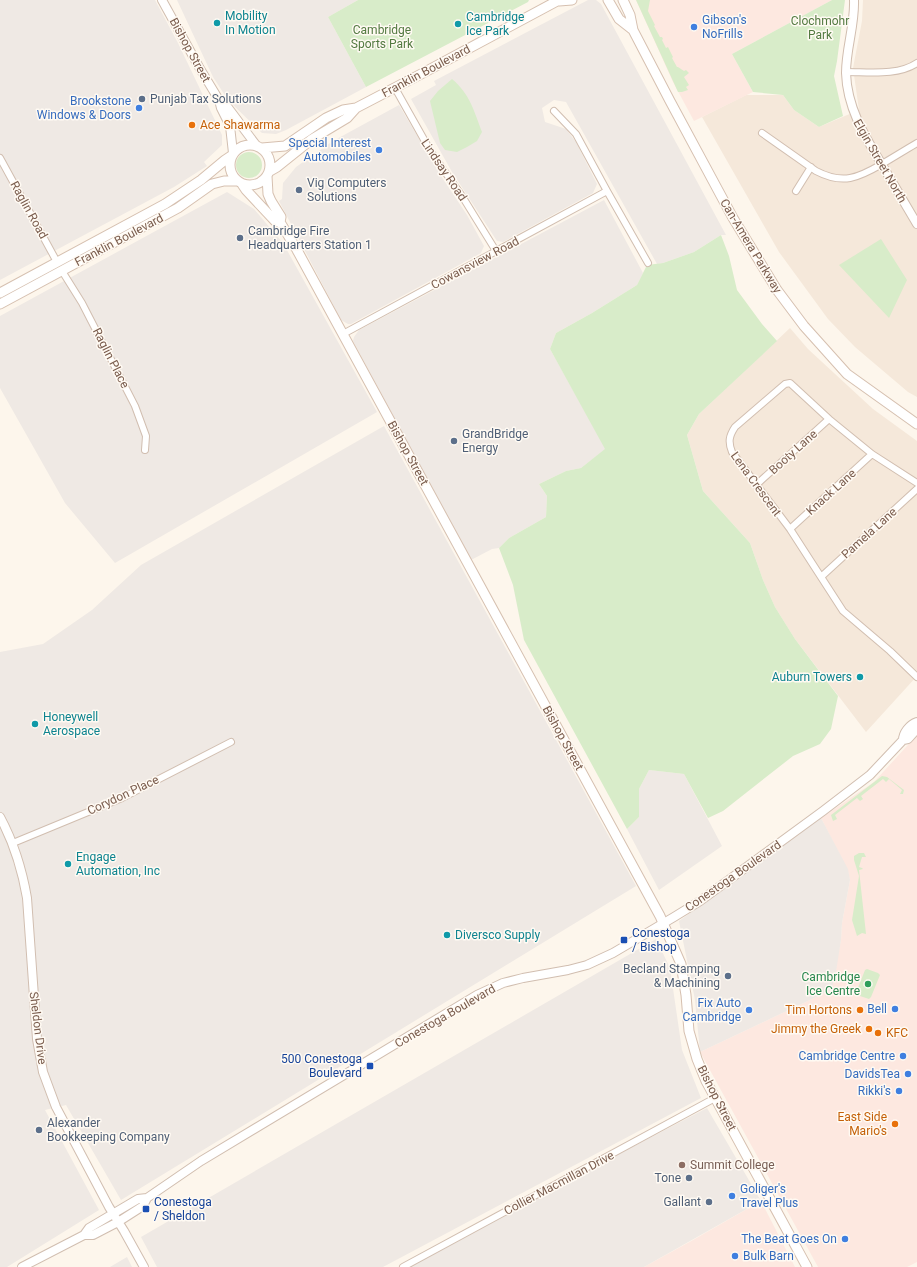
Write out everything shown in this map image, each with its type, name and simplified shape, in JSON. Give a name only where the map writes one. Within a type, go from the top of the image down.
[{"type":"main road","name":"Franklin Boulevard","points":[[259,146],[285,146],[326,118],[343,110],[356,108],[396,88],[559,0],[572,0]]},
{"type":"main road","name":"Can-Amera Parkway","points":[[608,0],[619,20],[633,30]]},
{"type":"main road","name":"Can-Amera Parkway","points":[[623,0],[630,15],[633,30],[734,218],[777,290],[804,326],[847,374],[917,424]]},
{"type":"main road","points":[[630,0],[630,15]]},
{"type":"main road","name":"Franklin Boulevard","points":[[268,173],[312,139],[347,118],[356,108]]},
{"type":"main road","points":[[247,144],[259,146],[266,152],[269,158],[270,164],[268,173],[262,181],[256,184],[249,185],[240,183],[233,176],[230,170],[229,163],[232,154],[239,147],[247,144]]},
{"type":"main road","name":"Franklin Boulevard","points":[[0,304],[184,193],[232,154]]},
{"type":"main road","name":"Bishop Street","points":[[268,173],[269,196],[281,217],[280,222],[343,334],[663,923],[680,964],[692,1044],[700,1068],[808,1267]]},
{"type":"main road","name":"Franklin Boulevard","points":[[0,293],[60,267],[178,208],[212,184],[224,181],[240,183]]},
{"type":"main road","name":"Bishop Street","points":[[240,183],[275,221],[280,222]]},
{"type":"street","name":"Bishop Street","points":[[162,0],[219,100],[220,108],[230,126],[232,154]]},
{"type":"street","name":"Elgin Street North","points":[[854,0],[853,23],[846,72],[848,92],[854,115],[917,224]]},
{"type":"street","points":[[846,72],[891,72],[911,67],[917,63]]},
{"type":"street","name":"Lindsay Road","points":[[396,88],[431,152],[462,196],[496,251]]},
{"type":"street","name":"Bishop Street","points":[[219,100],[226,104],[259,146]]},
{"type":"street","points":[[554,111],[576,134],[648,262]]},
{"type":"street","points":[[762,133],[824,175],[834,178],[848,179],[861,176],[917,143]]},
{"type":"street","name":"Raglin Road","points":[[0,158],[60,267]]},
{"type":"street","points":[[796,191],[811,167]]},
{"type":"street","name":"Cowansview Road","points":[[343,334],[607,191]]},
{"type":"street","name":"Raglin Place","points":[[60,267],[82,303],[135,406],[146,436],[145,450]]},
{"type":"street","name":"Lena Crescent","points":[[917,484],[872,454],[829,419],[795,386],[787,383],[735,427],[729,436],[729,446],[732,452],[790,529],[843,611],[890,651],[917,677]]},
{"type":"street","name":"Booty Lane","points":[[756,485],[829,419]]},
{"type":"street","name":"Knack Lane","points":[[790,529],[872,454]]},
{"type":"street","name":"Pamela Lane","points":[[821,577],[917,489]]},
{"type":"street","name":"Conestoga Boulevard","points":[[903,740],[903,734],[917,722]]},
{"type":"street","name":"Conestoga Boulevard","points":[[84,1235],[93,1235],[118,1222],[143,1206],[147,1198],[201,1161],[478,995],[516,980],[587,965],[613,953],[700,901],[870,775],[903,740],[908,739],[917,729]]},
{"type":"street","name":"Corydon Place","points":[[13,843],[122,798],[231,742]]},
{"type":"street","name":"Sheldon Drive","points":[[0,817],[13,843],[21,868],[26,898],[37,1039],[43,1072],[56,1107],[113,1214],[144,1267]]},
{"type":"street","name":"Collier Macmillan Drive","points":[[403,1267],[715,1098]]},
{"type":"street","name":"Conestoga Boulevard","points":[[22,1267],[84,1235],[89,1228],[138,1199],[147,1198]]},
{"type":"shaded area","points":[[0,0],[155,0],[178,43],[222,135],[222,145],[204,162],[207,166],[174,187],[0,280]]},
{"type":"shaded area","points":[[177,0],[358,0],[328,17],[366,87],[286,130],[276,134],[262,133],[228,100],[213,77]]},
{"type":"shaded area","points":[[588,0],[596,0],[601,4],[726,235],[721,235],[694,252],[663,263],[657,264],[566,102],[554,100],[542,108],[545,122],[566,129],[576,142],[597,184],[593,193],[503,242],[497,241],[452,172],[411,99],[436,85],[434,81]]},
{"type":"shaded area","points":[[636,0],[832,0],[732,54],[753,92],[694,121],[673,82]]},
{"type":"shaded area","points":[[863,0],[917,0],[917,397],[908,392],[855,347],[828,319],[779,252],[702,117],[746,95],[783,95],[794,110],[819,127],[859,110],[853,68],[862,21]]},
{"type":"shaded area","points":[[399,105],[441,176],[467,215],[484,246],[481,253],[351,324],[348,324],[341,320],[279,201],[282,199],[283,183],[296,167],[333,141]]},
{"type":"shaded area","points":[[227,192],[254,209],[283,243],[377,412],[115,563],[65,503],[0,388],[0,316]]},
{"type":"shaded area","points":[[604,200],[643,273],[637,285],[556,333],[550,349],[606,449],[581,468],[566,471],[539,484],[547,496],[546,517],[509,538],[499,548],[492,549],[471,560],[353,341],[354,337],[359,330]]},
{"type":"shaded area","points":[[790,328],[808,349],[873,409],[917,441],[917,676],[866,732],[795,639],[775,607],[763,580],[750,543],[703,491],[687,435],[699,414]]},
{"type":"shaded area","points":[[384,426],[636,886],[121,1200],[66,1105],[45,1110],[99,1210],[7,1267],[0,1267],[0,652],[43,644],[92,610],[141,565]]},
{"type":"shaded area","points":[[917,735],[917,1262],[907,1267],[818,1267],[700,1052],[831,990],[841,940],[842,923],[850,880],[847,869],[821,818],[874,782]]},
{"type":"shaded area","points":[[649,770],[684,774],[722,846],[659,890],[627,829],[639,817],[639,789]]},
{"type":"shaded area","points":[[821,818],[848,869],[850,880],[842,923],[835,978],[831,990],[700,1052],[695,1000],[679,921]]},
{"type":"shaded area","points":[[656,939],[670,968],[682,1050],[701,1098],[383,1267],[157,1267],[141,1237]]},
{"type":"shaded area","points":[[707,1108],[761,1201],[644,1267],[405,1267],[443,1246]]},
{"type":"shaded area","points":[[761,1201],[795,1267],[644,1267],[693,1240]]},
{"type":"shaded area","points":[[127,1257],[132,1267],[110,1267]]},
{"type":"green space","name":"Cambridge Sports Park","points":[[358,0],[529,0],[528,2],[366,87],[328,17]]},
{"type":"green space","points":[[636,0],[650,0],[648,11],[655,25],[654,26],[660,37],[662,37],[666,48],[668,47],[677,67],[684,71],[686,70],[689,73],[684,77],[689,85],[686,87],[688,90],[678,92]]},
{"type":"green space","name":"Clochmohr Park","points":[[832,0],[845,0],[834,76],[843,116],[819,127],[794,110],[783,95],[753,92],[732,54]]},
{"type":"green space","points":[[452,79],[467,97],[474,110],[482,132],[477,141],[457,152],[445,150],[440,143],[430,101],[438,91]]},
{"type":"green space","points":[[249,152],[258,156],[262,165],[258,174],[249,178],[240,174],[236,165],[240,156]]},
{"type":"green space","points":[[721,235],[729,256],[737,290],[762,324],[777,341],[699,414],[687,435],[703,491],[750,543],[763,580],[775,607],[795,639],[838,696],[831,729],[820,744],[793,756],[723,811],[708,818],[684,774],[649,770],[639,789],[639,817],[627,829],[524,640],[513,585],[499,548],[509,538],[546,517],[547,496],[539,484],[566,471],[581,468],[605,449],[550,349],[556,333],[637,285],[647,265],[663,263],[694,252]]},
{"type":"green space","points":[[881,239],[907,280],[889,318],[839,265]]},
{"type":"green space","points":[[882,776],[887,777],[904,790],[903,794],[900,794],[902,790],[889,779],[886,782],[883,779],[861,796],[863,799],[860,801],[857,798],[835,815],[837,819],[833,821],[831,815]]},
{"type":"green space","points":[[859,853],[864,853],[866,857],[862,857],[859,867],[863,869],[859,870],[866,934],[862,933],[857,936],[852,920],[859,876],[854,856]]},
{"type":"green space","name":"Cambridge Ice Centre","points":[[867,969],[880,975],[869,999],[857,995],[856,993],[865,970]]},
{"type":"place","name":"Mobility In Motion","points":[[217,23]]},
{"type":"place","name":"Cambridge Ice Park","points":[[458,24]]},
{"type":"place","name":"Gibson's NoFrills","points":[[694,27]]},
{"type":"place","name":"Punjab Tax Solutions","points":[[142,99]]},
{"type":"place","name":"Brookstone Windows & Doors","points":[[139,108]]},
{"type":"place","name":"Ace Shawarma","points":[[192,125]]},
{"type":"place","name":"Special Interest Automobiles","points":[[379,150]]},
{"type":"place","name":"Vig Computers Solutions","points":[[299,190]]},
{"type":"place","name":"Cambridge Fire Headquarters Station 1","points":[[240,238]]},
{"type":"place","name":"GrandBridge Energy","points":[[454,441]]},
{"type":"place","name":"Auburn Towers","points":[[860,677]]},
{"type":"place","name":"Honeywell Aerospace","points":[[35,724]]},
{"type":"place","name":"Engage Automation, Inc","points":[[68,864]]},
{"type":"place","name":"Diversco Supply","points":[[447,935]]},
{"type":"place","name":"Conestoga / Bishop","points":[[624,940]]},
{"type":"place","name":"Becland Stamping & Machining","points":[[728,976]]},
{"type":"place","name":"Cambridge Ice Centre","points":[[868,984]]},
{"type":"place","name":"Bell","points":[[895,1009]]},
{"type":"place","name":"Fix Auto Cambridge","points":[[749,1010]]},
{"type":"place","name":"Tim Hortons","points":[[860,1010]]},
{"type":"place","name":"Jimmy the Greek","points":[[869,1029]]},
{"type":"place","name":"KFC","points":[[878,1033]]},
{"type":"place","name":"Cambridge Centre","points":[[903,1056]]},
{"type":"place","name":"500 Conestoga Boulevard","points":[[370,1066]]},
{"type":"place","name":"DavidsTea","points":[[908,1074]]},
{"type":"place","name":"Rikki's","points":[[899,1091]]},
{"type":"place","name":"East Side Mario's","points":[[895,1124]]},
{"type":"place","name":"Alexander Bookkeeping Company","points":[[39,1130]]},
{"type":"place","name":"Summit College","points":[[682,1165]]},
{"type":"place","name":"Tone","points":[[689,1178]]},
{"type":"place","name":"Goliger's Travel Plus","points":[[732,1196]]},
{"type":"place","name":"Gallant","points":[[709,1202]]},
{"type":"place","name":"Conestoga / Sheldon","points":[[146,1209]]},
{"type":"place","name":"The Beat Goes On","points":[[845,1239]]},
{"type":"place","name":"Bulk Barn","points":[[735,1256]]}]
